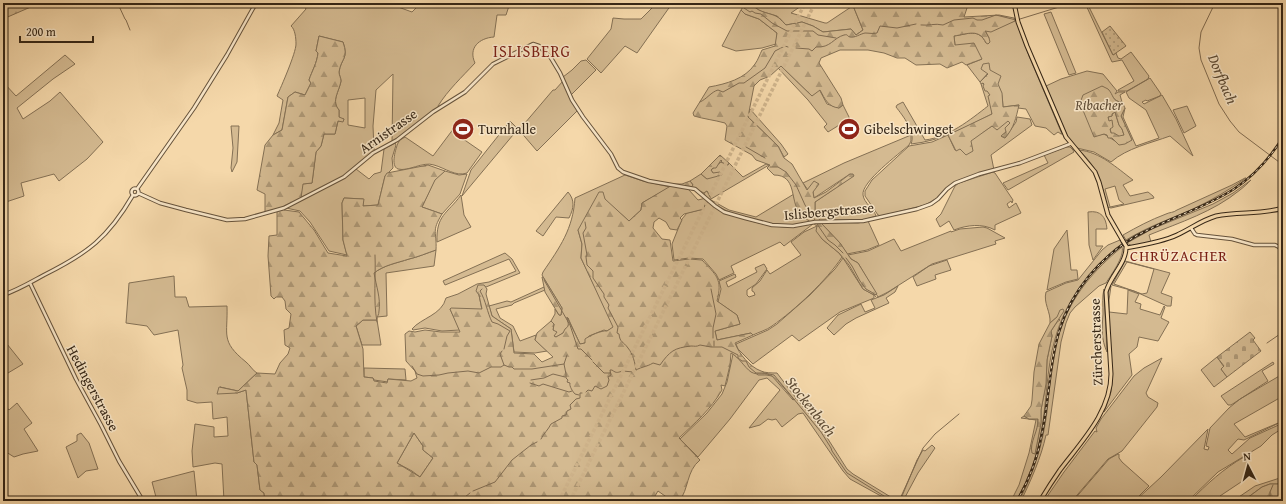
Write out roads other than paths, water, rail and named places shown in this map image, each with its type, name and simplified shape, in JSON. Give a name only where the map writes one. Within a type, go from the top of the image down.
[{"type":"main road","points":[[1014,3],[1018,22],[1028,50],[1054,112],[1070,144],[1091,165],[1095,172],[1109,218],[1126,247],[1169,238],[1204,220],[1224,214],[1266,212],[1283,208]]},
{"type":"main road","name":"Zürcherstrasse","points":[[1040,501],[1059,472],[1091,430],[1107,398],[1111,381],[1106,292],[1108,285],[1124,257],[1126,247]]},
{"type":"street","points":[[3,295],[30,283],[71,261],[92,247],[115,222],[133,195],[138,193],[138,189],[182,126],[227,56],[256,3]]},
{"type":"street","name":"Islisbergstrasse","points":[[533,44],[541,48],[550,58],[560,73],[572,100],[611,154],[618,168],[623,172],[649,181],[695,189],[715,206],[729,214],[772,225],[793,226],[815,222],[863,221],[924,207],[938,199],[947,189],[955,184],[979,174],[1011,166],[1070,144]]},
{"type":"street","name":"Arnistrasse","points":[[138,193],[160,203],[227,220],[245,219],[284,208],[344,177],[373,154],[397,140],[433,112],[468,90],[485,70],[493,64],[533,44]]},
{"type":"street","points":[[133,195],[132,190],[134,188],[138,189]]},
{"type":"street","points":[[1191,228],[1197,235],[1232,239],[1254,245],[1275,245],[1283,252]]},
{"type":"street","name":"Hedingerstrasse","points":[[30,283],[76,379],[119,461],[143,501]]},
{"type":"waterway","points":[[57,6],[68,3]]},
{"type":"waterway","points":[[1020,19],[1072,3]]},
{"type":"waterway","name":"Dorfbach","points":[[1215,3],[1201,32],[1199,48],[1201,60],[1219,104],[1239,132],[1283,165]]},
{"type":"waterway","points":[[118,4],[130,30]]},
{"type":"waterway","points":[[744,8],[750,12],[752,11],[761,14],[772,23],[787,31],[813,31],[818,35],[836,38]]},
{"type":"waterway","points":[[921,25],[943,25],[954,20],[973,18],[982,20],[996,15],[1016,20]]},
{"type":"waterway","points":[[796,48],[809,49],[812,51],[816,47],[829,44],[840,36],[846,35],[852,37],[865,33],[877,33],[880,26],[897,28],[916,24]]},
{"type":"waterway","points":[[700,102],[718,90],[723,92],[739,83],[744,83],[765,68],[775,51],[785,46],[788,47]]},
{"type":"waterway","points":[[746,147],[765,158]]},
{"type":"waterway","points":[[770,167],[778,167],[786,172],[796,185],[805,205],[815,220]]},
{"type":"waterway","points":[[585,222],[586,228],[583,233],[587,255],[587,265],[593,271],[593,278],[604,294],[604,297],[609,305],[608,308],[618,327],[617,333],[619,334],[621,341],[631,353],[636,370]]},
{"type":"waterway","points":[[817,224],[828,240],[843,253]]},
{"type":"waterway","points":[[375,255],[375,297],[377,322]]},
{"type":"waterway","points":[[846,258],[866,289],[873,293],[876,297]]},
{"type":"waterway","points":[[544,280],[570,325],[578,349],[581,349],[592,360]]},
{"type":"waterway","points":[[482,289],[480,291],[492,322],[510,331],[507,336],[504,349]]},
{"type":"waterway","points":[[711,289],[716,314],[713,328],[713,338]]},
{"type":"waterway","points":[[1267,343],[1283,332]]},
{"type":"waterway","name":"Stockenbach","points":[[714,341],[714,346]]},
{"type":"waterway","name":"Stockenbach","points":[[586,392],[588,390],[592,391],[595,386],[601,389],[607,386],[609,380],[608,377],[611,375],[610,370],[616,372],[633,372],[653,363],[660,365],[673,351],[685,347],[700,345],[722,347],[738,355],[738,358],[742,361],[746,361],[749,367],[756,373],[774,375],[821,432],[847,473],[892,501]]},
{"type":"waterway","points":[[502,351],[500,354],[504,365]]},
{"type":"waterway","points":[[567,355],[564,364],[566,378],[568,380],[567,382],[570,383],[575,394],[579,395]]},
{"type":"waterway","points":[[593,362],[604,373],[610,373]]},
{"type":"waterway","points":[[412,366],[417,374],[423,376],[468,371],[479,373],[491,367],[501,367],[504,365],[514,369],[532,369],[564,364]]},
{"type":"waterway","points":[[531,380],[544,378],[553,374],[565,377]]},
{"type":"waterway","points":[[530,383],[539,386],[543,384],[569,392],[572,391]]},
{"type":"waterway","points":[[541,439],[551,424],[562,418],[562,416],[566,415],[567,411],[571,409],[570,405],[576,399],[580,398],[580,393],[582,393]]},
{"type":"waterway","points":[[899,501],[923,448],[935,434],[959,414]]},
{"type":"waterway","points":[[473,491],[495,482],[512,460],[537,442]]},
{"type":"waterway","points":[[1270,501],[1270,492],[1273,485]]},
{"type":"waterway","points":[[460,501],[470,493]]},
{"type":"tunnel","points":[[559,501],[805,3]]},
{"type":"tunnel","points":[[570,501],[815,3]]},
{"type":"railway","points":[[1017,501],[1029,477],[1038,451],[1046,411],[1054,351],[1059,332],[1075,295],[1102,262],[1130,240],[1213,201],[1241,184],[1261,166],[1283,137]]},
{"type":"place","name":"Turnhalle","points":[[463,129]]},
{"type":"place","name":"Gibelschwinget","points":[[849,129]]},
{"type":"district","name":"ISLISBERG","points":[[532,51]]},
{"type":"district","name":"CHRÜZACHER","points":[[1179,255]]},
{"type":"park label","name":"Ribacher","points":[[1099,105]]}]
